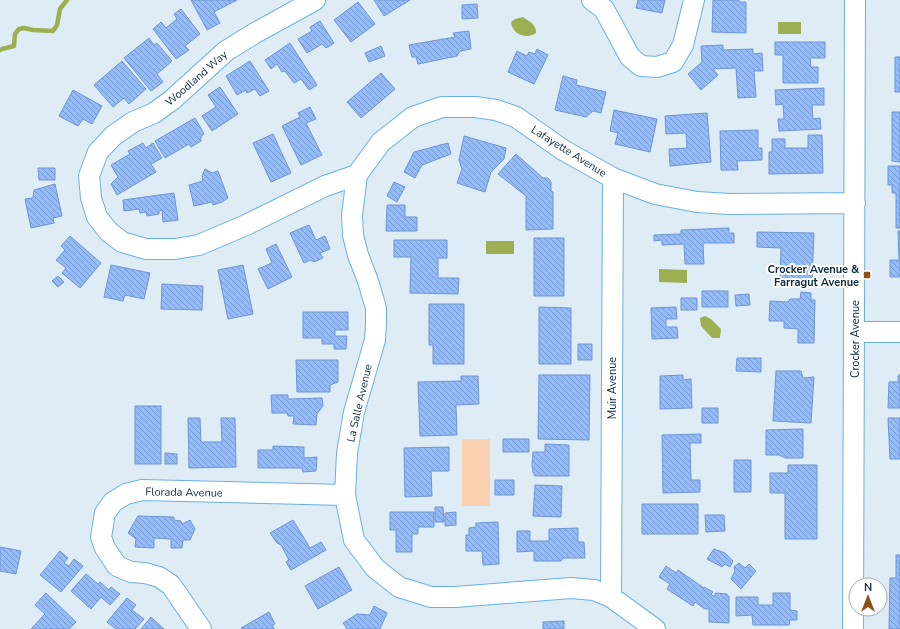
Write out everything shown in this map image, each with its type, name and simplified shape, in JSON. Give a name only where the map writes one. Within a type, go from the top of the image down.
[{"type":"street","name":"Woodland Way","points":[[315,0],[226,51],[172,100],[154,113],[133,122],[113,136],[98,152],[89,176],[91,198],[97,217],[109,232],[122,242],[146,249],[175,249],[199,245],[246,225],[325,186],[357,175]]},
{"type":"street","points":[[592,0],[604,9],[630,57],[641,66],[657,67],[673,62],[683,45],[694,0]]},
{"type":"street","name":"Crocker Avenue","points":[[853,629],[855,0]]},
{"type":"street","name":"Lafayette Avenue","points":[[357,175],[381,142],[413,117],[442,107],[475,107],[496,110],[516,117],[563,150],[612,178],[655,194],[697,202],[730,204],[855,203]]},
{"type":"street","name":"La Salle Avenue","points":[[357,175],[352,215],[353,235],[358,255],[376,308],[376,324],[375,340],[354,412],[347,454],[345,495],[354,540],[375,568],[399,587],[431,597],[456,597],[571,588],[594,590],[611,597],[655,629]]},
{"type":"street","name":"Muir Avenue","points":[[611,597],[612,178]]},
{"type":"street","points":[[855,332],[900,332]]},
{"type":"street","name":"Florada Avenue","points":[[201,629],[171,585],[160,577],[145,573],[131,572],[117,566],[110,557],[105,548],[102,537],[105,513],[113,502],[126,494],[142,490],[345,495]]},
{"type":"shaded area","points":[[523,17],[534,25],[536,33],[524,36],[520,35],[514,30],[511,22],[515,19]]},
{"type":"shaded area","points":[[778,22],[801,22],[801,34],[778,34]]},
{"type":"shaded area","points":[[486,241],[514,241],[514,254],[486,254]]},
{"type":"shaded area","points":[[659,269],[687,270],[687,283],[659,282]]},
{"type":"shaded area","points":[[705,316],[711,319],[721,329],[720,338],[712,338],[701,326],[700,318]]},
{"type":"shaded area","points":[[462,439],[490,439],[490,506],[462,506]]},
{"type":"building","points":[[191,0],[237,0],[214,12],[220,23],[207,30]]},
{"type":"building","points":[[374,0],[410,0],[384,16]]},
{"type":"building","points":[[638,0],[665,0],[662,13],[636,8]]},
{"type":"building","points":[[713,0],[739,0],[739,2],[746,2],[746,33],[712,32]]},
{"type":"building","points":[[358,2],[375,24],[351,42],[334,20]]},
{"type":"building","points":[[477,4],[478,18],[462,19],[462,5]]},
{"type":"building","points":[[181,9],[200,34],[185,46],[189,50],[176,59],[153,29],[161,22],[166,28],[177,19],[174,14]]},
{"type":"building","points":[[320,21],[334,43],[326,48],[322,44],[307,53],[298,39],[312,31],[310,27]]},
{"type":"building","points":[[469,31],[471,49],[460,51],[457,56],[418,64],[416,57],[412,57],[409,45],[455,37],[453,33]]},
{"type":"building","points":[[149,38],[154,45],[157,43],[172,61],[157,74],[163,82],[151,91],[124,58]]},
{"type":"building","points":[[775,42],[825,42],[825,58],[810,58],[811,67],[818,67],[818,83],[783,83],[783,55],[775,55]]},
{"type":"building","points":[[290,43],[317,85],[309,90],[301,79],[294,83],[285,71],[282,72],[277,64],[271,69],[265,60]]},
{"type":"building","points":[[723,45],[723,50],[753,49],[753,54],[762,53],[763,71],[754,71],[756,97],[738,98],[736,68],[713,69],[718,75],[701,90],[688,74],[702,62],[701,46]]},
{"type":"building","points":[[381,46],[385,56],[369,62],[365,53]]},
{"type":"building","points":[[537,49],[548,55],[534,84],[508,72],[517,51],[527,56],[529,52],[535,54]]},
{"type":"building","points":[[895,57],[900,57],[900,92],[895,92]]},
{"type":"building","points":[[122,61],[146,89],[129,104],[124,98],[113,107],[94,85]]},
{"type":"building","points":[[250,61],[269,91],[260,96],[255,89],[247,93],[246,90],[237,95],[226,76]]},
{"type":"building","points":[[381,73],[395,89],[361,118],[347,102]]},
{"type":"building","points":[[563,76],[577,80],[576,85],[606,92],[601,113],[593,111],[586,117],[555,110]]},
{"type":"building","points":[[220,87],[238,114],[212,131],[202,116],[216,107],[208,95]]},
{"type":"building","points":[[824,88],[824,105],[812,105],[813,119],[820,118],[821,129],[779,131],[778,119],[784,119],[783,104],[776,105],[775,90]]},
{"type":"building","points":[[73,90],[102,106],[92,124],[83,119],[78,126],[59,116]]},
{"type":"building","points":[[310,107],[316,119],[306,123],[322,155],[301,165],[282,126],[300,117],[298,113]]},
{"type":"building","points":[[614,110],[657,119],[650,152],[615,144],[618,133],[610,131]]},
{"type":"building","points":[[892,112],[900,112],[900,162],[892,161]]},
{"type":"building","points":[[707,113],[711,162],[670,166],[669,149],[687,148],[686,133],[666,134],[665,116]]},
{"type":"building","points":[[195,118],[204,134],[201,136],[201,141],[191,147],[189,144],[165,158],[155,141]]},
{"type":"building","points":[[758,130],[758,148],[762,148],[762,160],[737,161],[738,170],[721,170],[720,131]]},
{"type":"building","points":[[273,134],[291,173],[271,182],[253,143]]},
{"type":"building","points":[[808,135],[822,135],[823,173],[769,174],[769,152],[772,152],[772,139],[785,139],[785,148],[808,148]]},
{"type":"building","points":[[464,136],[506,148],[504,159],[491,172],[485,192],[457,183],[462,169],[459,160]]},
{"type":"building","points":[[143,143],[146,148],[153,143],[162,158],[151,164],[156,172],[117,195],[111,184],[118,177],[111,165],[130,154],[128,151]]},
{"type":"building","points":[[448,143],[451,154],[422,165],[415,178],[404,172],[414,152]]},
{"type":"building","points":[[516,154],[543,178],[548,178],[551,182],[551,191],[553,192],[553,229],[526,230],[526,196],[498,174]]},
{"type":"building","points":[[888,166],[900,166],[900,228],[896,228],[896,193],[892,193],[892,185],[888,185]]},
{"type":"building","points":[[38,168],[55,168],[55,180],[39,180]]},
{"type":"building","points":[[205,169],[212,173],[218,171],[228,198],[213,205],[212,202],[194,206],[189,185],[203,181],[202,176]]},
{"type":"building","points":[[394,182],[405,187],[397,202],[387,196]]},
{"type":"building","points":[[55,184],[62,216],[53,218],[54,223],[31,228],[25,199],[33,198],[34,190]]},
{"type":"building","points":[[174,193],[178,220],[163,222],[162,210],[159,211],[159,214],[147,216],[146,212],[140,213],[139,209],[124,211],[123,200]]},
{"type":"building","points":[[387,205],[405,205],[405,217],[417,217],[417,231],[386,231]]},
{"type":"building","points":[[309,225],[316,240],[325,236],[330,249],[320,253],[323,258],[314,262],[310,260],[304,263],[290,233]]},
{"type":"building","points":[[729,228],[729,233],[734,233],[734,243],[703,243],[704,264],[685,264],[684,244],[662,245],[662,240],[654,241],[654,235],[681,234],[681,230]]},
{"type":"building","points":[[898,231],[900,231],[900,277],[890,277],[890,260],[899,260]]},
{"type":"building","points":[[757,232],[814,233],[812,281],[780,280],[781,248],[757,247]]},
{"type":"building","points":[[70,236],[101,263],[80,288],[62,273],[66,268],[56,260],[65,250],[61,246]]},
{"type":"building","points":[[534,238],[564,238],[564,296],[534,296]]},
{"type":"building","points":[[394,240],[447,240],[447,258],[438,258],[438,278],[459,278],[458,294],[410,293],[411,257],[394,257]]},
{"type":"building","points":[[276,244],[292,277],[268,289],[258,269],[272,263],[266,249]]},
{"type":"building","points":[[111,265],[150,273],[144,299],[125,295],[123,301],[104,297]]},
{"type":"building","points":[[243,265],[253,314],[228,319],[218,270]]},
{"type":"building","points":[[58,276],[64,282],[58,287],[52,281]]},
{"type":"building","points":[[162,284],[203,286],[202,310],[161,309]]},
{"type":"building","points":[[702,291],[728,291],[728,307],[702,307]]},
{"type":"building","points":[[801,292],[811,293],[811,300],[815,300],[814,343],[798,343],[798,329],[784,328],[784,321],[769,321],[770,301],[788,302],[790,299],[800,299]]},
{"type":"building","points":[[749,294],[750,305],[736,306],[735,295]]},
{"type":"building","points":[[681,298],[697,298],[697,310],[681,310]]},
{"type":"building","points":[[429,304],[464,304],[464,364],[433,364],[433,345],[429,345]]},
{"type":"building","points":[[539,307],[571,308],[571,364],[539,364]]},
{"type":"building","points":[[676,307],[677,319],[666,319],[666,327],[677,327],[678,338],[652,339],[651,308]]},
{"type":"building","points":[[303,312],[348,312],[348,330],[335,330],[335,336],[347,336],[346,349],[334,349],[334,344],[322,344],[322,338],[303,338]]},
{"type":"building","points":[[578,344],[592,344],[592,360],[578,360]]},
{"type":"building","points":[[737,358],[761,358],[761,372],[736,371]]},
{"type":"building","points":[[296,360],[338,360],[338,382],[330,385],[330,392],[297,392]]},
{"type":"building","points":[[776,371],[801,371],[803,378],[814,377],[811,423],[773,421]]},
{"type":"building","points":[[900,374],[900,408],[888,408],[889,382],[898,382],[898,376]]},
{"type":"building","points":[[539,375],[590,375],[589,440],[538,439]]},
{"type":"building","points":[[683,375],[683,380],[691,379],[692,408],[660,409],[660,376]]},
{"type":"building","points":[[461,376],[478,376],[479,404],[456,405],[457,435],[420,436],[418,382],[461,381]]},
{"type":"building","points":[[271,395],[288,395],[288,399],[322,398],[323,406],[317,414],[316,425],[293,424],[294,416],[288,416],[287,413],[272,413]]},
{"type":"building","points":[[135,406],[161,406],[161,464],[135,464]]},
{"type":"building","points":[[702,408],[718,408],[718,423],[702,423]]},
{"type":"building","points":[[188,418],[200,418],[201,442],[222,442],[221,418],[235,418],[236,467],[189,468]]},
{"type":"building","points":[[888,418],[900,418],[900,459],[890,459]]},
{"type":"building","points":[[803,429],[803,458],[785,458],[779,455],[766,455],[766,430]]},
{"type":"building","points":[[701,434],[701,443],[690,443],[691,480],[700,480],[700,492],[663,493],[662,435]]},
{"type":"building","points":[[503,439],[529,439],[529,452],[503,452]]},
{"type":"building","points":[[545,444],[569,445],[569,476],[535,476],[532,466],[533,452],[545,452]]},
{"type":"building","points":[[273,446],[304,447],[304,458],[317,457],[316,471],[303,472],[302,468],[258,468],[258,450],[273,450]]},
{"type":"building","points":[[449,447],[449,471],[431,471],[432,496],[405,497],[404,448]]},
{"type":"building","points":[[165,453],[177,454],[177,464],[165,464]]},
{"type":"building","points":[[734,460],[751,460],[751,492],[734,492]]},
{"type":"building","points":[[788,465],[817,465],[817,539],[785,539],[785,493],[770,493],[770,473],[788,473]]},
{"type":"building","points":[[495,480],[514,480],[514,495],[495,495]]},
{"type":"building","points":[[535,485],[562,486],[561,517],[533,516]]},
{"type":"building","points":[[642,504],[698,504],[698,534],[642,534]]},
{"type":"building","points":[[435,507],[443,507],[444,522],[435,522]]},
{"type":"building","points":[[390,512],[434,512],[434,527],[418,527],[418,534],[412,534],[412,552],[396,552],[396,530],[390,530]]},
{"type":"building","points":[[456,512],[456,525],[445,526],[445,513]]},
{"type":"building","points":[[705,515],[724,515],[725,531],[706,532]]},
{"type":"building","points":[[138,516],[174,517],[174,520],[181,521],[182,524],[190,520],[195,529],[190,540],[183,540],[182,548],[171,548],[171,539],[154,538],[154,548],[135,547],[136,539],[128,533]]},
{"type":"building","points":[[293,520],[310,548],[321,542],[326,550],[291,570],[286,562],[289,560],[281,545],[277,543],[270,533]]},
{"type":"building","points":[[498,522],[499,564],[483,565],[482,551],[466,551],[466,535],[469,535],[469,528],[476,527],[476,523]]},
{"type":"building","points":[[578,528],[578,542],[584,542],[585,558],[563,558],[561,561],[534,561],[534,551],[517,552],[517,531],[530,531],[530,541],[549,541],[549,529]]},
{"type":"building","points":[[0,547],[21,551],[16,574],[0,571]]},
{"type":"building","points":[[714,549],[725,553],[733,561],[730,567],[725,564],[722,567],[707,559]]},
{"type":"building","points":[[60,551],[68,558],[64,563],[69,566],[74,559],[83,566],[61,592],[40,575]]},
{"type":"building","points":[[896,555],[900,555],[900,629],[889,629],[890,578],[896,578]]},
{"type":"building","points":[[739,563],[745,568],[749,564],[756,571],[741,589],[731,579],[735,571],[734,567]]},
{"type":"building","points":[[666,566],[676,573],[678,570],[704,588],[713,592],[711,594],[713,596],[715,596],[715,593],[727,594],[727,596],[729,596],[729,623],[709,622],[709,609],[705,609],[695,602],[693,606],[667,589],[670,584],[659,577]]},
{"type":"building","points":[[339,567],[352,590],[318,609],[305,586]]},
{"type":"building","points":[[86,574],[98,584],[100,582],[109,590],[111,587],[120,594],[110,605],[101,597],[91,609],[71,591]]},
{"type":"building","points":[[46,593],[76,622],[69,629],[31,629],[45,614],[35,605]]},
{"type":"building","points":[[773,593],[790,593],[790,610],[797,611],[797,620],[790,620],[789,625],[753,625],[752,615],[736,616],[736,597],[758,597],[758,605],[773,605]]},
{"type":"building","points":[[127,598],[136,605],[132,610],[144,619],[135,629],[116,629],[107,622]]},
{"type":"building","points":[[374,606],[387,613],[380,629],[347,629],[343,623],[357,614],[370,615]]},
{"type":"building","points":[[269,612],[275,624],[272,625],[274,629],[241,628]]},
{"type":"building","points":[[151,617],[164,629],[141,629]]},
{"type":"building","points":[[564,621],[564,629],[543,629],[543,622]]},
{"type":"waterway","points":[[0,50],[14,46],[15,34],[19,29],[24,28],[53,31],[57,25],[60,9],[67,0]]},
{"type":"place","name":"Crocker Avenue & Farragut Avenue","points":[[867,275]]}]
